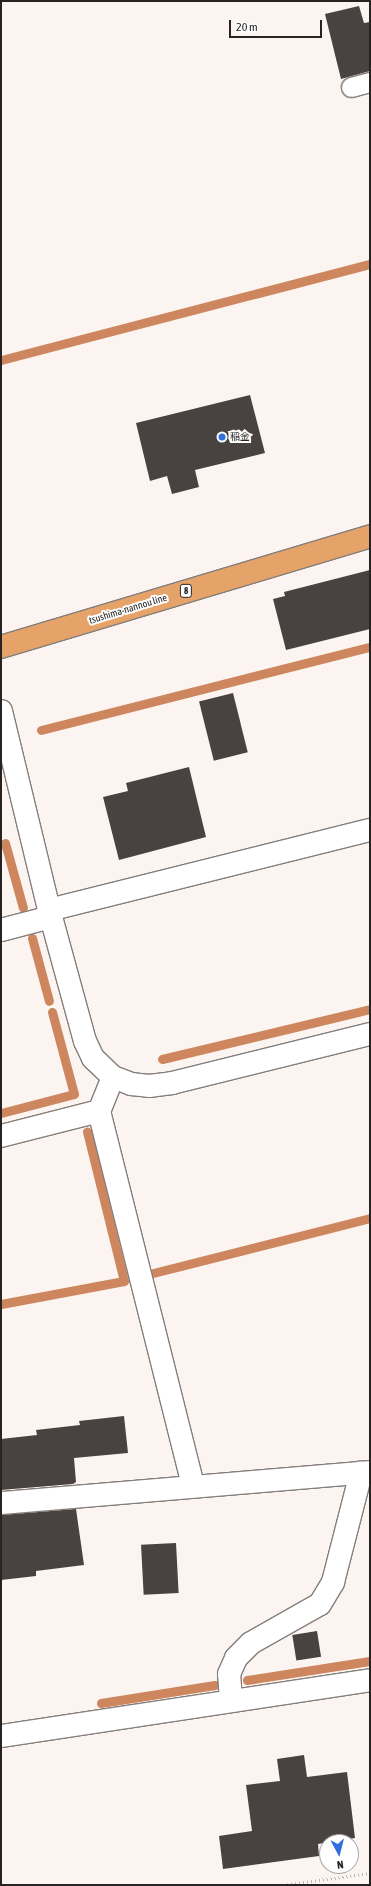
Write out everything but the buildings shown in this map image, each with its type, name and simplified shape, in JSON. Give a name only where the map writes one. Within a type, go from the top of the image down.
[{"type":"main road","name":"tsushima-nannou line","points":[[1,647],[370,536]]},
{"type":"street","points":[[1,711],[50,914],[85,1041],[93,1058],[113,1077],[131,1084],[149,1086],[164,1084],[370,1034]]},
{"type":"street","points":[[1,930],[50,914],[370,830]]},
{"type":"street","points":[[113,1077],[99,1111],[193,1486]]},
{"type":"street","points":[[1,1136],[99,1111]]},
{"type":"street","points":[[1,1503],[193,1486],[366,1473],[332,1582],[320,1604],[251,1643],[236,1658],[229,1674],[231,1701]]},
{"type":"street","points":[[1,1736],[370,1680]]},
{"type":"lane","points":[[351,87],[370,82]]},
{"type":"path","points":[[283,1885],[370,1873]]},
{"type":"waterway","points":[[1,360],[370,264]]},
{"type":"waterway","points":[[41,730],[370,647]]},
{"type":"waterway","points":[[5,843],[23,908]]},
{"type":"waterway","points":[[32,938],[49,1001]]},
{"type":"waterway","points":[[162,1059],[370,1009]]},
{"type":"waterway","points":[[1,1113],[74,1094],[52,1012]]},
{"type":"waterway","points":[[1,1304],[124,1281],[87,1131]]},
{"type":"waterway","points":[[153,1273],[370,1218]]},
{"type":"waterway","points":[[247,1680],[370,1661]]},
{"type":"waterway","points":[[101,1703],[215,1685]]},
{"type":"place","name":"稲金","points":[[222,437]]}]
